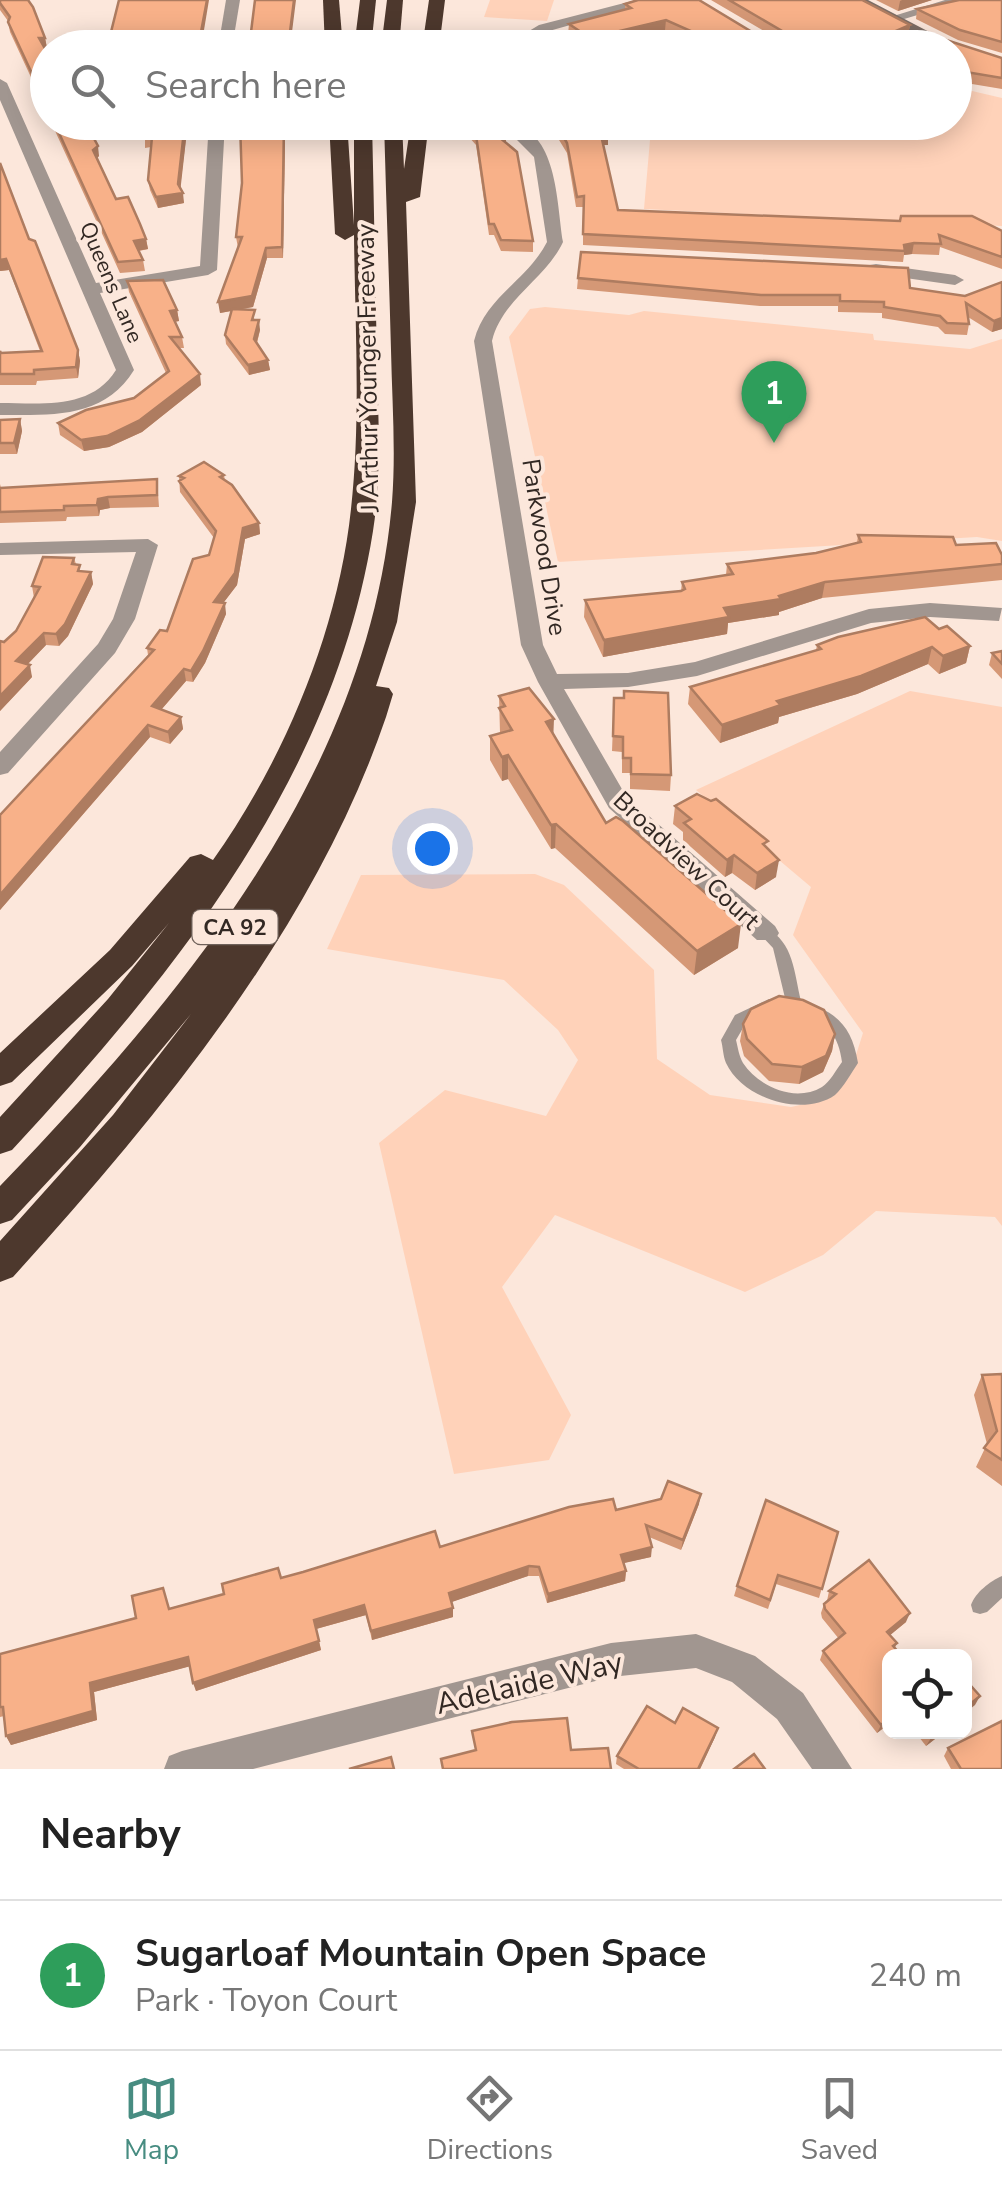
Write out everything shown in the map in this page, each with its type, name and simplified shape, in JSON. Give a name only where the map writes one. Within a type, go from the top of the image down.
[{"type":"highway","points":[[331,0],[333,30]]},
{"type":"highway","points":[[364,30],[368,0]]},
{"type":"highway","points":[[392,30],[395,0]]},
{"type":"highway","points":[[432,30],[436,0]]},
{"type":"highway","points":[[339,140],[347,280],[367,436]]},
{"type":"highway","name":"J Arthur Younger Freeway","points":[[0,1140],[131,994],[202,897],[271,785],[327,663],[357,554],[367,436],[362,140]]},
{"type":"highway","name":"J Arthur Younger Freeway","points":[[0,1209],[156,1034],[270,875],[340,742],[365,681],[390,596],[405,494],[394,140]]},
{"type":"highway","points":[[398,269],[417,140]]},
{"type":"highway","points":[[0,1266],[163,1078],[216,1006],[292,886],[345,786],[374,712],[390,596]]},
{"type":"highway","points":[[0,1073],[104,975],[188,883],[230,825],[327,663]]},
{"type":"street","points":[[228,30],[234,0]]},
{"type":"street","points":[[588,0],[606,11]]},
{"type":"street","points":[[540,30],[652,0]]},
{"type":"street","points":[[857,0],[905,30]]},
{"type":"street","points":[[891,19],[960,0]]},
{"type":"street","name":"Queens Lane","points":[[0,83],[125,370],[118,387],[106,397],[70,408],[0,409]]},
{"type":"street","points":[[91,289],[208,270],[216,140]]},
{"type":"street","name":"Parkwood Drive","points":[[531,140],[542,157],[555,242],[560,251],[496,307],[486,322],[482,342],[532,646],[549,682]]},
{"type":"street","points":[[860,268],[916,271],[955,280]]},
{"type":"street","points":[[0,550],[148,546],[124,619],[107,648],[0,767]]},
{"type":"street","points":[[549,682],[628,680],[697,670],[870,616],[930,610],[1000,614]]},
{"type":"street","name":"Broadview Court","points":[[549,682],[617,802],[766,932]]},
{"type":"street","name":"Adelaide Way","points":[[182,1769],[610,1660],[696,1652],[743,1668],[790,1706],[834,1769]]},
{"type":"lane","points":[[766,932],[780,946],[794,1004]]},
{"type":"lane","points":[[794,1004],[830,1019],[842,1032],[850,1063],[832,1089],[795,1099],[774,1096],[740,1076],[728,1045],[741,1017],[756,1008],[794,1004]]},
{"type":"lane","points":[[980,1605],[1002,1585]]},
{"type":"shaded area","points":[[490,0],[554,0],[547,21],[484,17]]},
{"type":"shaded area","points":[[972,91],[1002,98],[1002,226],[644,209],[650,140],[972,140]]},
{"type":"shaded area","points":[[530,309],[629,315],[644,311],[873,334],[874,340],[970,349],[1002,339],[1002,541],[977,537],[558,562],[509,337]]},
{"type":"shaded area","points":[[910,691],[1002,707],[1002,1226],[995,1217],[876,1211],[823,1255],[745,1292],[555,1215],[502,1287],[571,1415],[549,1460],[454,1474],[379,1143],[445,1090],[546,1116],[578,1060],[558,1030],[504,980],[327,949],[361,875],[535,874],[564,885],[654,970],[657,1059],[710,1095],[791,1107],[827,1099],[849,1077],[863,1033],[793,935],[811,887],[696,790]]},
{"type":"building","points":[[28,0],[33,7],[42,30],[30,30],[30,69],[8,22],[10,17],[0,3]]},
{"type":"building","points":[[119,0],[207,0],[201,30],[112,30]]},
{"type":"building","points":[[255,0],[294,0],[290,30],[251,30]]},
{"type":"building","points":[[638,0],[699,0],[749,30],[688,30],[666,20],[624,30],[578,30],[569,24],[631,8],[625,4]]},
{"type":"building","points":[[729,0],[862,0],[910,25],[898,30],[780,30]]},
{"type":"building","points":[[959,0],[1002,0],[1002,42],[972,33],[972,30],[960,30],[917,9]]},
{"type":"building","points":[[972,48],[1002,58],[1002,78],[972,73]]},
{"type":"building","points":[[62,140],[95,140],[98,146],[93,150],[116,199],[128,197],[146,239],[134,241],[143,260],[118,262]]},
{"type":"building","points":[[152,140],[183,140],[178,184],[183,193],[156,197],[148,180]]},
{"type":"building","points":[[241,140],[284,140],[282,247],[266,248],[252,296],[218,302],[242,237],[236,237],[242,183]]},
{"type":"building","points":[[477,140],[503,140],[517,152],[533,241],[501,240],[494,224],[489,224]]},
{"type":"building","points":[[565,140],[602,140],[618,210],[900,221],[901,216],[972,216],[1002,231],[1002,257],[939,235],[941,244],[914,243],[904,245],[905,251],[583,234],[584,196],[577,197]]},
{"type":"building","points":[[0,163],[78,350],[76,367],[34,370],[34,374],[0,374],[0,351],[42,351],[6,259],[0,260]]},
{"type":"building","points":[[581,252],[908,268],[910,288],[965,296],[1002,282],[1002,318],[994,321],[966,303],[969,324],[947,323],[940,316],[884,307],[884,302],[840,301],[840,295],[761,295],[578,278]]},
{"type":"building","points":[[163,280],[177,310],[170,311],[182,337],[170,337],[200,374],[140,420],[107,436],[81,440],[58,423],[86,410],[134,398],[169,371],[127,281]]},
{"type":"building","points":[[232,309],[255,310],[252,320],[259,320],[254,339],[268,360],[248,365],[225,335]]},
{"type":"building","points":[[20,419],[14,443],[0,443],[0,420]]},
{"type":"building","points":[[204,462],[224,475],[220,477],[232,485],[259,523],[243,528],[235,573],[214,602],[225,603],[203,651],[191,671],[184,669],[152,706],[181,717],[168,732],[148,725],[0,895],[0,815],[154,650],[147,648],[160,630],[167,631],[193,559],[209,555],[216,531],[179,481],[184,478],[179,476]]},
{"type":"building","points":[[157,479],[157,495],[108,497],[98,499],[97,505],[64,506],[64,510],[0,512],[0,488]]},
{"type":"building","points":[[858,535],[953,537],[956,545],[996,543],[1002,564],[825,582],[779,596],[781,599],[724,608],[729,617],[604,640],[585,600],[681,591],[685,589],[682,582],[733,574],[727,564],[816,553],[861,542]]},
{"type":"building","points":[[43,557],[74,558],[72,564],[80,565],[78,571],[91,572],[65,624],[56,634],[44,633],[16,661],[30,665],[0,696],[0,641],[16,631],[40,587],[32,586]]},
{"type":"building","points":[[925,617],[939,629],[947,626],[970,646],[943,656],[932,647],[861,676],[777,701],[781,705],[722,725],[690,687],[821,649],[817,645],[838,637]]},
{"type":"building","points":[[1002,651],[1002,664],[992,653]]},
{"type":"building","points":[[529,688],[554,719],[546,722],[606,823],[616,817],[623,821],[741,924],[697,951],[556,824],[551,825],[508,755],[502,757],[490,736],[512,730],[499,708],[505,706],[499,696]]},
{"type":"building","points":[[624,691],[668,693],[671,775],[631,774],[631,758],[623,758],[623,737],[613,736],[614,698],[624,698]]},
{"type":"building","points":[[697,794],[711,801],[716,799],[768,841],[763,844],[779,860],[757,873],[734,855],[727,860],[684,823],[691,819],[675,806]]},
{"type":"building","points":[[779,996],[803,1000],[824,1010],[835,1034],[826,1056],[802,1067],[772,1064],[747,1039],[743,1024],[751,1009]]},
{"type":"building","points":[[1002,1374],[1002,1460],[984,1448],[997,1431],[982,1375]]},
{"type":"building","points":[[668,1481],[701,1494],[683,1540],[646,1525],[652,1547],[621,1555],[626,1571],[548,1594],[539,1567],[529,1566],[449,1593],[453,1608],[371,1631],[364,1605],[314,1620],[319,1641],[193,1683],[188,1657],[90,1683],[93,1711],[6,1736],[0,1707],[0,1654],[136,1618],[132,1596],[163,1588],[169,1609],[224,1594],[222,1584],[278,1568],[281,1578],[435,1531],[440,1547],[569,1507],[613,1499],[616,1510],[661,1499]]},
{"type":"building","points":[[766,1500],[838,1532],[822,1589],[778,1575],[770,1600],[737,1586]]},
{"type":"building","points":[[869,1560],[910,1613],[887,1632],[897,1643],[893,1646],[896,1649],[882,1649],[881,1725],[823,1651],[845,1633],[825,1609],[824,1604],[836,1594],[829,1591]]},
{"type":"building","points":[[647,1706],[675,1723],[683,1708],[718,1728],[698,1769],[639,1769],[617,1756]]},
{"type":"building","points":[[567,1718],[571,1750],[608,1748],[611,1769],[443,1769],[441,1759],[476,1750],[472,1731],[512,1722]]},
{"type":"building","points":[[1002,1721],[1002,1769],[961,1769],[948,1748]]},
{"type":"building","points":[[754,1754],[765,1769],[734,1769]]},
{"type":"building","points":[[391,1757],[394,1769],[349,1769]]},
{"type":"place","name":"Sugarloaf Mountain Open Space","points":[[774,443]]}]
